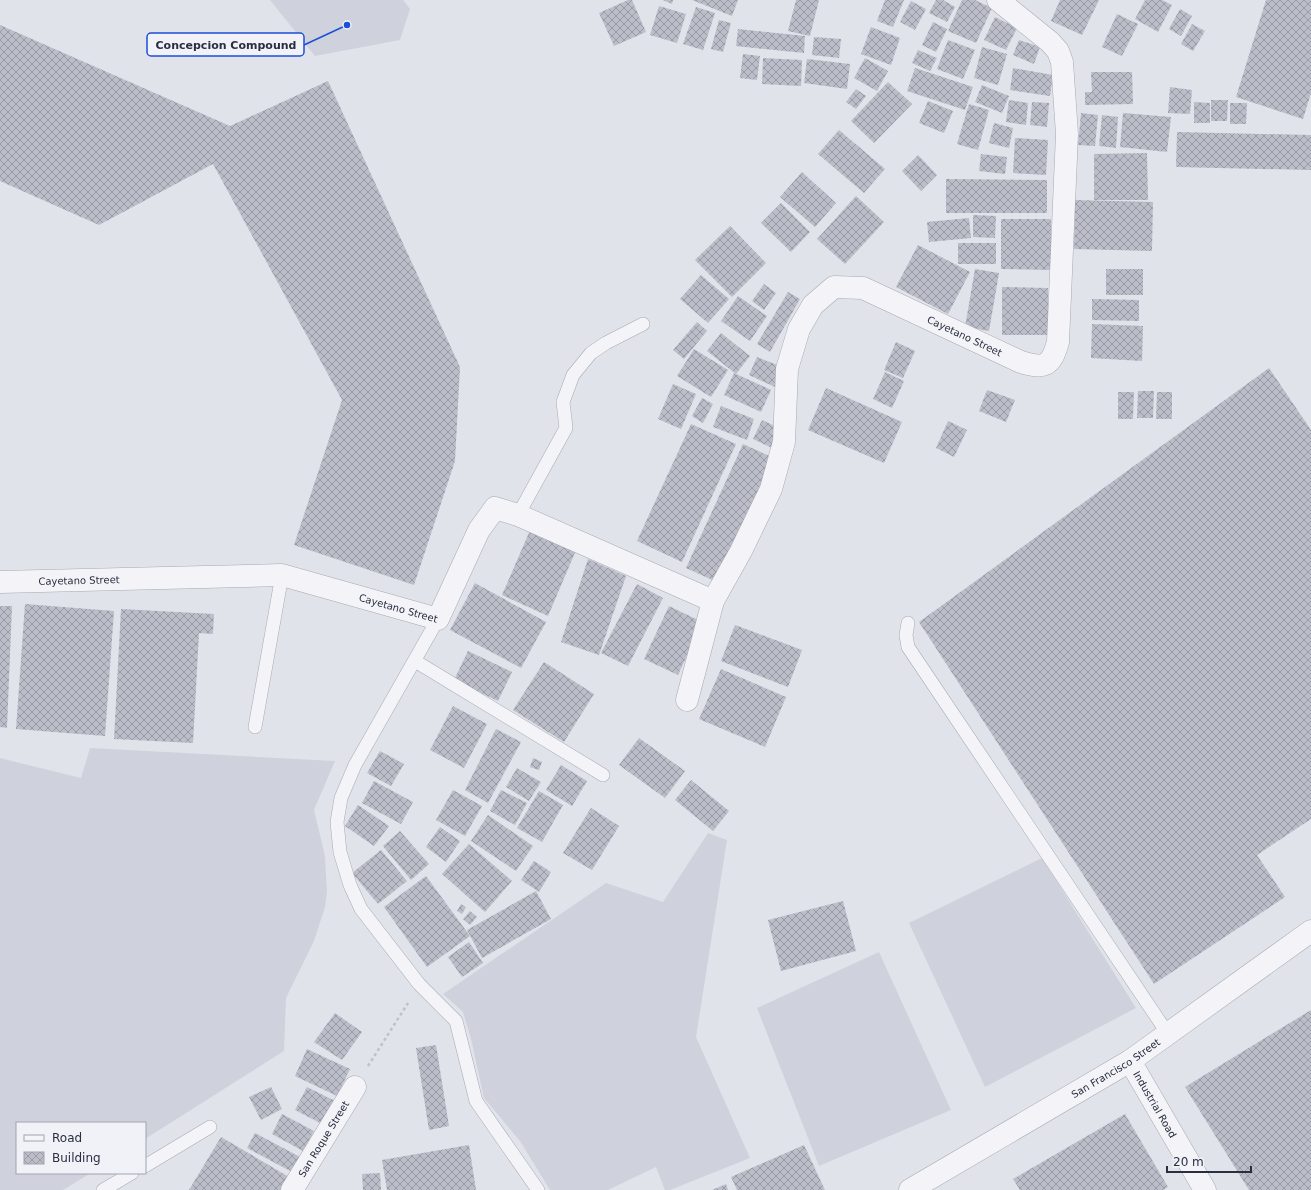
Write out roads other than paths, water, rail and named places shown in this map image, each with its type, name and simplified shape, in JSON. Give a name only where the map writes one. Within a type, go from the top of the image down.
[{"type":"street","name":"Cayetano Street","points":[[687,700],[713,601],[741,551],[771,489],[784,442],[787,369],[799,329],[813,305],[834,287],[863,288],[1021,362],[1037,367],[1046,365],[1054,357],[1058,342],[1067,134],[1062,62],[1058,51],[1050,42],[998,0]]},
{"type":"street","name":"Cayetano Street","points":[[0,582],[282,575],[438,618],[485,520],[495,508],[518,515],[713,601]]},
{"type":"street","name":"San Francisco Street","points":[[910,1190],[1130,1061],[1311,931]]},
{"type":"street","name":"Industrial Road","points":[[1130,1061],[1205,1190]]},
{"type":"street","name":"San Roque Street","points":[[292,1190],[355,1087]]},
{"type":"lane","points":[[518,515],[566,428],[563,402],[573,375],[591,353],[606,343],[642,324]]},
{"type":"lane","points":[[255,727],[282,575]]},
{"type":"lane","points":[[438,618],[415,661],[355,764],[341,798],[337,822],[342,858],[350,885],[361,909],[419,984],[456,1021],[476,1101],[538,1190]]},
{"type":"lane","points":[[908,624],[906,635],[908,647],[1168,1034]]},
{"type":"lane","points":[[415,661],[603,776]]},
{"type":"lane","points":[[146,1165],[210,1127]]},
{"type":"lane","points":[[103,1190],[130,1174]]},
{"type":"place","name":"Concepcion Compound","points":[[347,25]]}]
